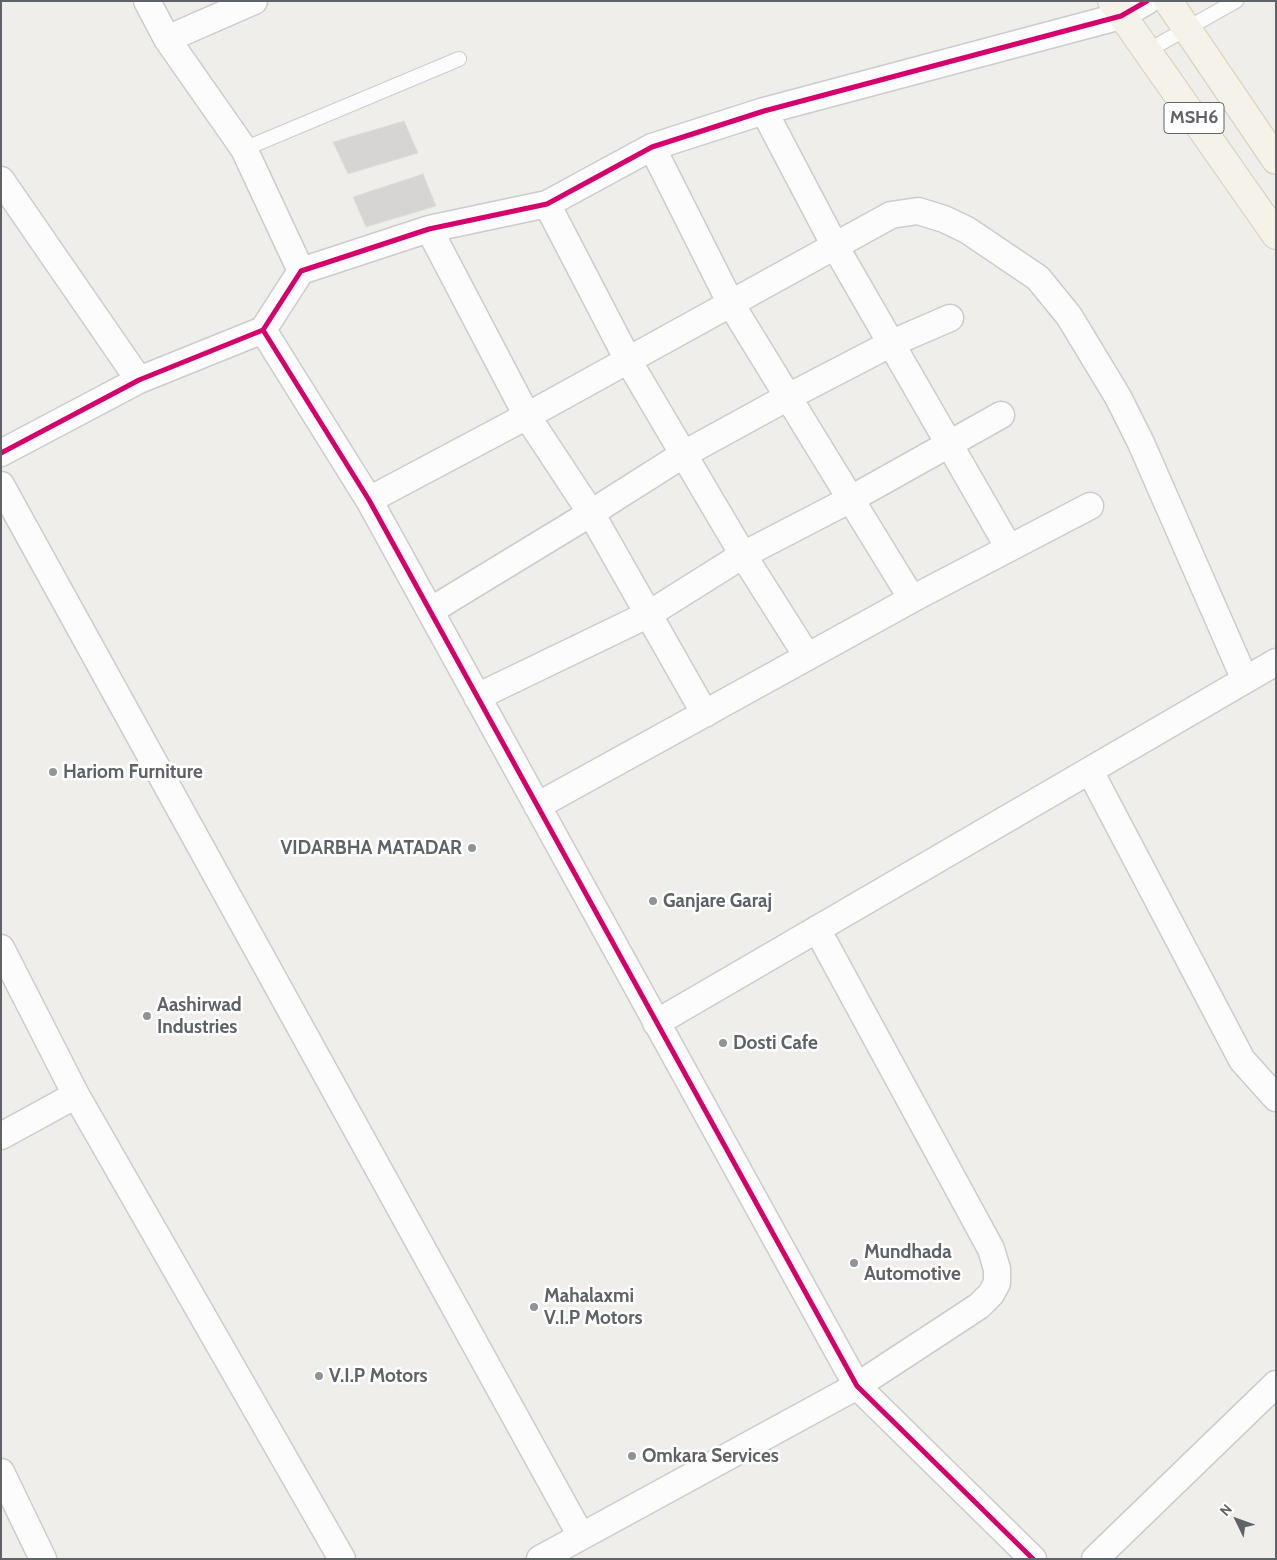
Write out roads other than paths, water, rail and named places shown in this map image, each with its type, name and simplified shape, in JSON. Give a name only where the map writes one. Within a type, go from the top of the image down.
[{"type":"main road","name":"MSH6","points":[[1168,1],[1276,160]]},
{"type":"main road","name":"MSH6","points":[[1116,9],[1276,235]]},
{"type":"street","points":[[147,1],[167,38],[244,149],[302,271]]},
{"type":"street","points":[[167,38],[254,1]]},
{"type":"street","points":[[1,453],[139,380],[263,330],[302,271],[429,229],[548,204],[652,146],[764,111],[1147,1]]},
{"type":"street","points":[[764,111],[835,246],[1008,548]]},
{"type":"street","points":[[652,146],[731,304],[912,599]]},
{"type":"street","points":[[1,180],[139,380]]},
{"type":"street","points":[[548,204],[628,360],[743,554],[807,656]]},
{"type":"street","points":[[369,500],[527,416],[892,215],[918,211],[944,219],[967,230],[1038,278],[1069,316],[1118,397],[1141,443],[1245,680]]},
{"type":"street","points":[[429,229],[527,416],[591,513],[705,714]]},
{"type":"street","points":[[430,611],[684,454],[892,343],[950,318]]},
{"type":"street","points":[[263,330],[369,500],[857,1386],[1029,1558]]},
{"type":"street","points":[[477,696],[649,614],[743,554],[851,499],[949,442],[1001,415]]},
{"type":"street","points":[[1,485],[581,1536]]},
{"type":"street","points":[[538,806],[807,656],[1090,506]]},
{"type":"street","points":[[656,1022],[1276,662]]},
{"type":"street","points":[[1090,771],[1242,1060],[1276,1098]]},
{"type":"street","points":[[540,1559],[857,1386],[979,1306],[992,1294],[997,1283],[997,1269],[991,1249],[817,929]]},
{"type":"street","points":[[1,948],[76,1095],[342,1559]]},
{"type":"street","points":[[1,1136],[76,1095]]},
{"type":"street","points":[[1095,1559],[1276,1384]]},
{"type":"street","points":[[1,1472],[43,1559]]},
{"type":"lane","points":[[1147,51],[1236,1]]},
{"type":"lane","points":[[244,149],[459,59]]},
{"type":"place","name":"Hariom Furniture","points":[[53,772]]},
{"type":"place","name":"VIDARBHA MATADAR","points":[[472,848]]},
{"type":"place","name":"Ganjare Garaj","points":[[653,901]]},
{"type":"place","name":"Aashirwad Industries","points":[[147,1016]]},
{"type":"place","name":"Dosti Cafe","points":[[723,1043]]},
{"type":"place","name":"Mundhada Automotive","points":[[854,1263]]},
{"type":"place","name":"Mahalaxmi V.I.P Motors","points":[[534,1307]]},
{"type":"place","name":"V.I.P Motors","points":[[319,1376]]},
{"type":"place","name":"Omkara Services","points":[[632,1456]]}]
